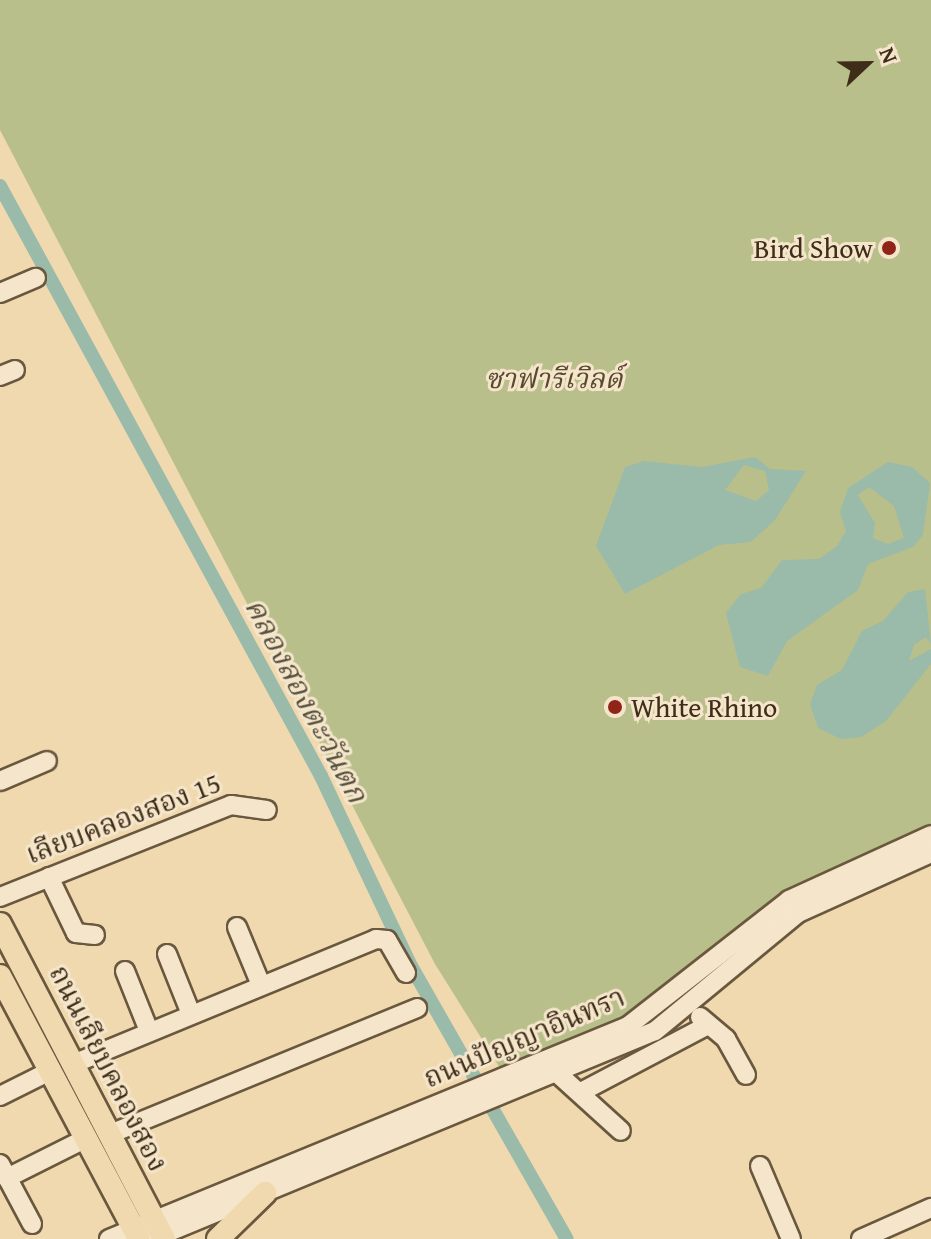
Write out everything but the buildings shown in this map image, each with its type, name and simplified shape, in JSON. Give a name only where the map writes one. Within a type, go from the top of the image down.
[{"type":"main road","name":"ถนนเลียบคลองสอง","points":[[0,924],[110,1134],[151,1234]]},
{"type":"main road","name":"ถนนเลียบคลองสอง","points":[[0,976],[7,1006],[50,1071],[85,1139],[151,1234]]},
{"type":"main road","points":[[218,1239],[265,1193]]},
{"type":"street","points":[[0,293],[36,278]]},
{"type":"street","points":[[0,781],[47,761]]},
{"type":"street","name":"เลียบคลองสอง 15","points":[[0,897],[231,805],[267,810]]},
{"type":"street","name":"ถนนปัญญาอินทรา","points":[[151,1234],[513,1082],[653,1012],[789,900],[931,835]]},
{"type":"street","name":"ถนนปัญญาอินทรา","points":[[513,1082],[557,1073],[655,1031],[689,1007],[798,913],[931,853]]},
{"type":"street","points":[[49,877],[76,933],[95,935]]},
{"type":"street","points":[[237,927],[261,985]]},
{"type":"street","points":[[73,1064],[383,937],[406,973]]},
{"type":"street","points":[[167,954],[191,1014]]},
{"type":"street","points":[[125,971],[149,1031]]},
{"type":"street","points":[[689,1007],[726,1039],[746,1075]]},
{"type":"street","points":[[110,1134],[417,1008]]},
{"type":"street","points":[[581,1092],[708,1025]]},
{"type":"street","points":[[0,1096],[50,1071]]},
{"type":"street","points":[[557,1073],[621,1131]]},
{"type":"street","name":"ถนนปัญญาอินทรา","points":[[109,1239],[151,1234],[265,1193],[471,1099]]},
{"type":"street","points":[[32,1224],[4,1171],[85,1139]]},
{"type":"street","points":[[760,1166],[791,1239]]},
{"type":"street","points":[[861,1239],[931,1208]]},
{"type":"green space","name":"ซาฟารีเวิลด์","points":[[0,0],[931,0],[931,830],[782,893],[630,1019],[500,1068],[435,964],[0,130]]},
{"type":"shaded area","points":[[755,457],[770,469],[806,471],[775,520],[751,542],[719,545],[625,594],[596,546],[625,467],[644,461],[702,467]],"holes":[[[744,465],[765,471],[769,490],[756,501],[725,490]]]},
{"type":"shaded area","points":[[888,462],[912,467],[930,483],[923,535],[913,547],[868,564],[858,590],[787,641],[768,676],[740,667],[726,613],[741,594],[761,588],[782,560],[819,559],[837,546],[846,531],[840,512],[848,488]],"holes":[[[869,487],[894,506],[904,538],[888,544],[873,538],[875,523],[858,495]]]},
{"type":"shaded area","points":[[925,589],[931,644],[926,637],[914,645],[909,661],[931,649],[931,664],[886,721],[861,737],[841,739],[818,728],[810,704],[817,685],[842,670],[862,631],[883,621],[908,592]]},
{"type":"waterway","name":"คลองสองตะวันตก","points":[[0,186],[321,776],[411,966],[567,1239]]},
{"type":"place","name":"Bird Show","points":[[889,248]]},
{"type":"place","name":"White Rhino","points":[[615,707]]}]
